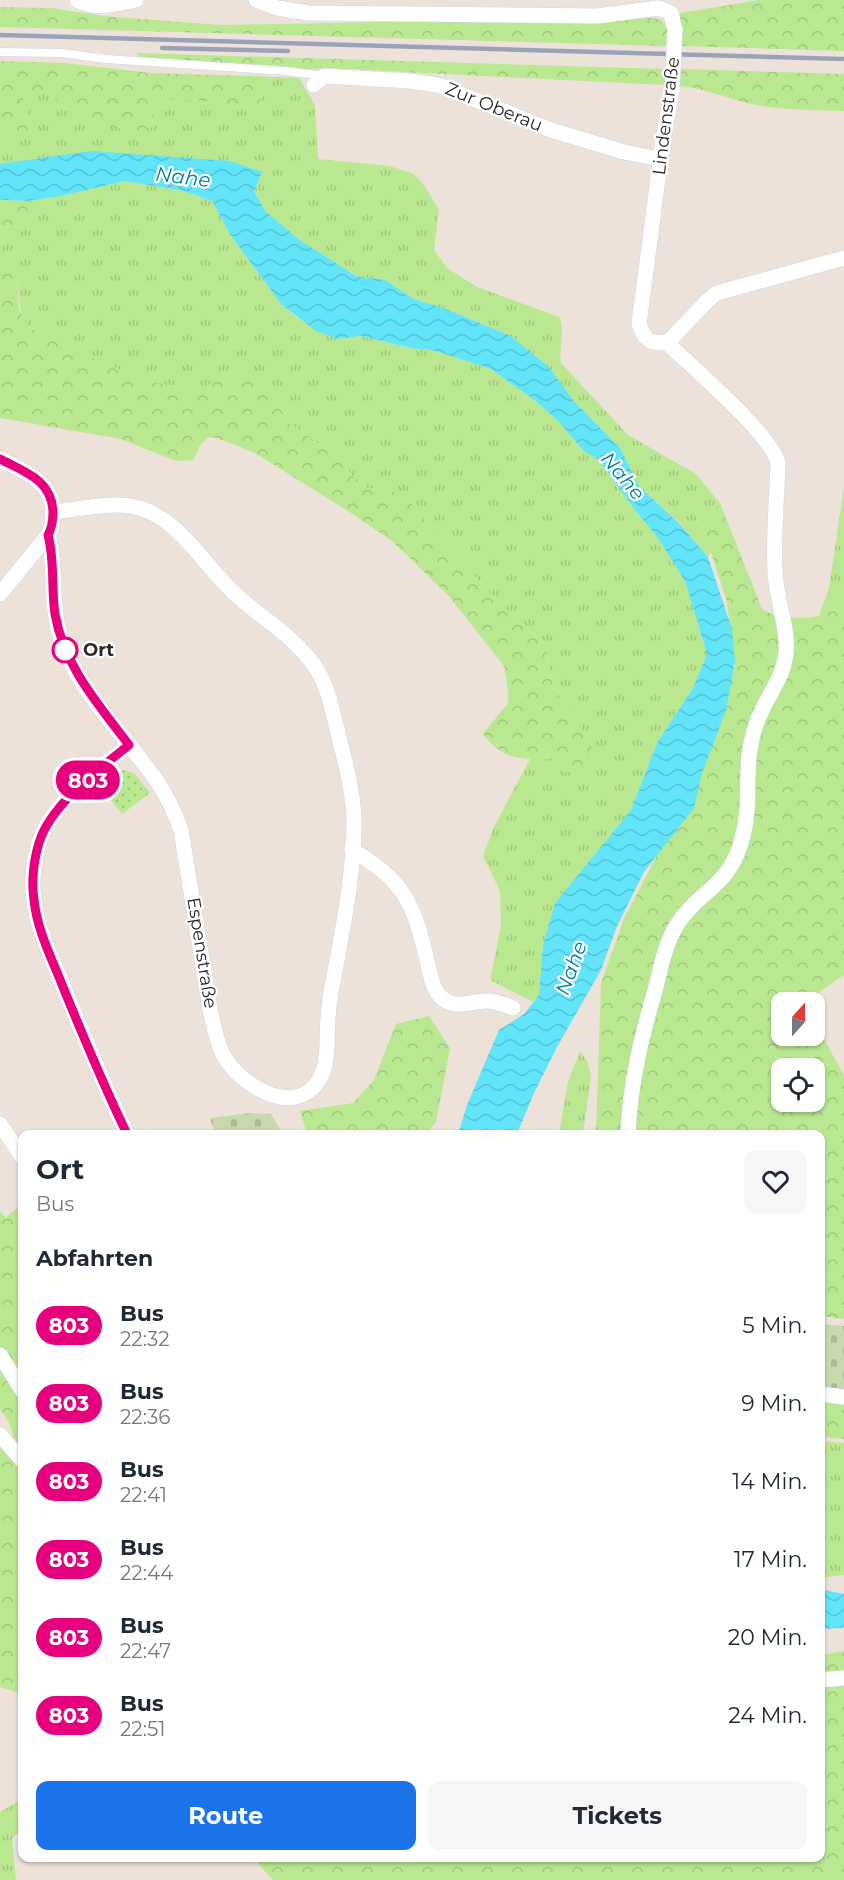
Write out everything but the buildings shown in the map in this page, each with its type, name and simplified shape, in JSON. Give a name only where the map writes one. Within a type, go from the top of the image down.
[{"type":"street","points":[[76,0],[96,6],[107,6],[136,0]]},
{"type":"street","name":"Lindenstraße","points":[[256,0],[276,8],[309,14],[526,7],[597,16],[658,8],[670,13],[675,30],[672,92],[660,159],[639,324],[645,337],[652,342],[667,343]]},
{"type":"street","name":"Zur Oberau","points":[[319,80],[409,81],[438,85],[551,130],[614,149],[660,159]]},
{"type":"street","points":[[628,1130],[630,1100],[638,1052],[668,943],[680,920],[728,872],[737,853],[746,826],[749,756],[753,738],[760,714],[778,679],[786,652],[775,571],[778,463],[776,456],[758,431],[667,343],[717,293],[844,258]]},
{"type":"street","points":[[0,459],[38,480],[47,488],[52,499],[53,512],[51,530],[48,535],[0,594]]},
{"type":"street","points":[[53,512],[118,505],[138,506],[162,517],[175,528],[231,591],[306,654],[323,680],[329,696],[344,756],[352,795],[354,822],[352,850],[378,865],[400,887],[414,918],[430,975],[441,998],[464,1005],[489,1000],[513,1008]]},
{"type":"street","name":"Espenstraße","points":[[48,535],[55,611],[64,648],[90,694],[159,785],[181,830],[217,1041],[234,1070],[250,1085],[267,1094],[295,1097],[308,1093],[323,1071],[330,999],[352,850]]},
{"type":"street","points":[[125,1130],[45,942],[34,900],[33,880],[36,856],[51,818],[100,768],[129,745]]},
{"type":"street","points":[[0,1124],[18,1151]]},
{"type":"street","points":[[0,1355],[18,1384]]},
{"type":"street","points":[[825,1395],[844,1397]]},
{"type":"street","points":[[0,1435],[18,1455]]},
{"type":"street","points":[[825,1680],[844,1678]]},
{"type":"lane","name":"Zur Oberau","points":[[0,52],[61,53],[106,59],[286,71],[319,80]]},
{"type":"green space","points":[[759,0],[844,0],[844,51],[681,46],[680,13]]},
{"type":"green space","points":[[0,7],[52,8],[103,16],[221,25],[487,20],[600,22],[649,18],[661,19],[667,30],[666,46],[0,27]]},
{"type":"green space","points":[[136,53],[665,69],[665,85],[311,69],[140,57]]},
{"type":"green space","points":[[0,61],[64,63],[151,73],[276,77],[254,110],[196,100],[161,100],[154,112],[152,127],[140,131],[117,128],[65,109],[44,90],[22,96],[34,131],[0,134]]},
{"type":"green space","points":[[680,69],[844,74],[844,111],[770,107],[680,86]]},
{"type":"green space","points":[[276,77],[299,78],[315,105],[318,159],[390,166],[414,174],[426,188],[439,210],[434,250],[447,268],[477,287],[559,317],[562,329],[561,363],[628,435],[696,474],[720,503],[701,522],[711,553],[708,557],[679,522],[639,486],[620,448],[573,400],[549,367],[511,336],[446,309],[414,299],[385,280],[356,276],[300,240],[266,212],[254,190],[262,173],[230,161],[171,158],[33,160],[0,164],[0,134],[34,131],[22,96],[44,90],[65,109],[152,127],[154,112],[161,100],[196,100],[254,110]]},
{"type":"green space","points":[[125,181],[184,191],[212,201],[231,236],[282,305],[296,317],[338,339],[362,336],[411,348],[436,351],[491,369],[537,402],[584,450],[599,460],[658,538],[685,581],[707,654],[693,688],[658,741],[631,810],[555,903],[543,944],[539,996],[533,1002],[490,980],[501,926],[500,891],[483,856],[494,827],[530,759],[555,758],[593,748],[554,688],[548,666],[546,645],[501,606],[404,497],[388,490],[367,488],[351,475],[345,463],[289,423],[274,394],[243,372],[195,389],[166,386],[149,382],[85,355],[48,338],[28,325],[20,308],[14,274],[0,262],[0,228],[11,226],[31,207],[29,201]]},
{"type":"green space","points":[[0,200],[29,201],[31,207],[29,215],[11,226],[0,228]]},
{"type":"green space","points":[[0,262],[11,267],[17,276],[19,310],[29,327],[69,348],[150,382],[196,389],[243,372],[258,375],[274,394],[289,423],[345,463],[351,475],[368,488],[388,490],[404,496],[501,606],[546,645],[548,666],[554,688],[593,748],[586,762],[576,773],[563,772],[554,758],[514,757],[491,743],[483,734],[508,703],[504,666],[448,595],[392,541],[255,453],[217,438],[208,437],[201,444],[193,460],[176,461],[121,439],[0,418]]},
{"type":"green space","points":[[844,488],[844,610],[829,588]]},
{"type":"green space","points":[[720,503],[762,609],[790,618],[819,616],[829,588],[844,610],[844,975],[819,992],[771,992],[771,1046],[825,1046],[825,1041],[844,1075],[844,1319],[825,1317],[825,1130],[596,1130],[601,983],[624,919],[704,764],[735,667],[727,602],[701,522]]},
{"type":"green space","points":[[124,770],[134,773],[150,793],[122,814],[99,785],[115,773]]},
{"type":"green space","points":[[429,1016],[450,1048],[436,1122],[429,1130],[306,1130],[300,1111],[353,1103],[374,1080],[396,1024]]},
{"type":"green space","points":[[580,1051],[588,1063],[591,1077],[584,1130],[560,1130],[568,1082]]},
{"type":"green space","points":[[251,1113],[271,1114],[281,1130],[214,1130],[210,1118]]},
{"type":"green space","points":[[18,1207],[18,1693],[0,1687],[0,1446],[13,1453],[13,1440],[8,1420],[0,1410],[0,1211],[6,1218]]},
{"type":"green space","points":[[825,1324],[844,1326],[844,1389],[825,1387]]},
{"type":"green space","points":[[825,1400],[844,1402],[844,1439],[825,1437]]},
{"type":"green space","points":[[825,1441],[844,1443],[844,1575],[825,1577]]},
{"type":"green space","points":[[844,1651],[844,1880],[273,1880],[257,1862],[825,1862],[825,1654]]},
{"type":"green space","points":[[18,1801],[18,1833],[12,1838],[16,1880],[0,1880],[0,1812]]},
{"type":"water","name":"Nahe","points":[[90,151],[230,161],[262,172],[254,191],[266,212],[300,240],[356,276],[385,280],[414,299],[446,309],[511,336],[549,367],[573,400],[620,448],[639,486],[679,523],[708,557],[732,629],[735,662],[726,711],[702,773],[694,808],[644,872],[617,926],[601,970],[557,1047],[519,1130],[459,1130],[467,1105],[499,1030],[524,1014],[539,995],[543,944],[555,903],[631,810],[658,741],[693,688],[707,654],[685,581],[658,538],[599,460],[584,451],[559,422],[537,402],[491,369],[436,351],[411,348],[362,336],[338,339],[316,331],[282,305],[231,236],[212,201],[184,191],[125,181],[29,201],[0,200],[0,164]]},
{"type":"water","points":[[825,1590],[844,1594],[844,1628],[825,1629]]},
{"type":"railway","points":[[0,35],[844,59]]},
{"type":"railway","points":[[162,48],[288,51]]},
{"type":"bus line","name":"803","points":[[0,459],[38,480],[47,488],[52,499],[53,520],[48,535],[59,633],[72,664],[90,694],[129,745],[100,768],[51,818],[36,856],[33,880],[34,900],[44,937],[76,1019],[125,1130]]},
{"type":"place","name":"Ort","points":[[65,650]]}]
